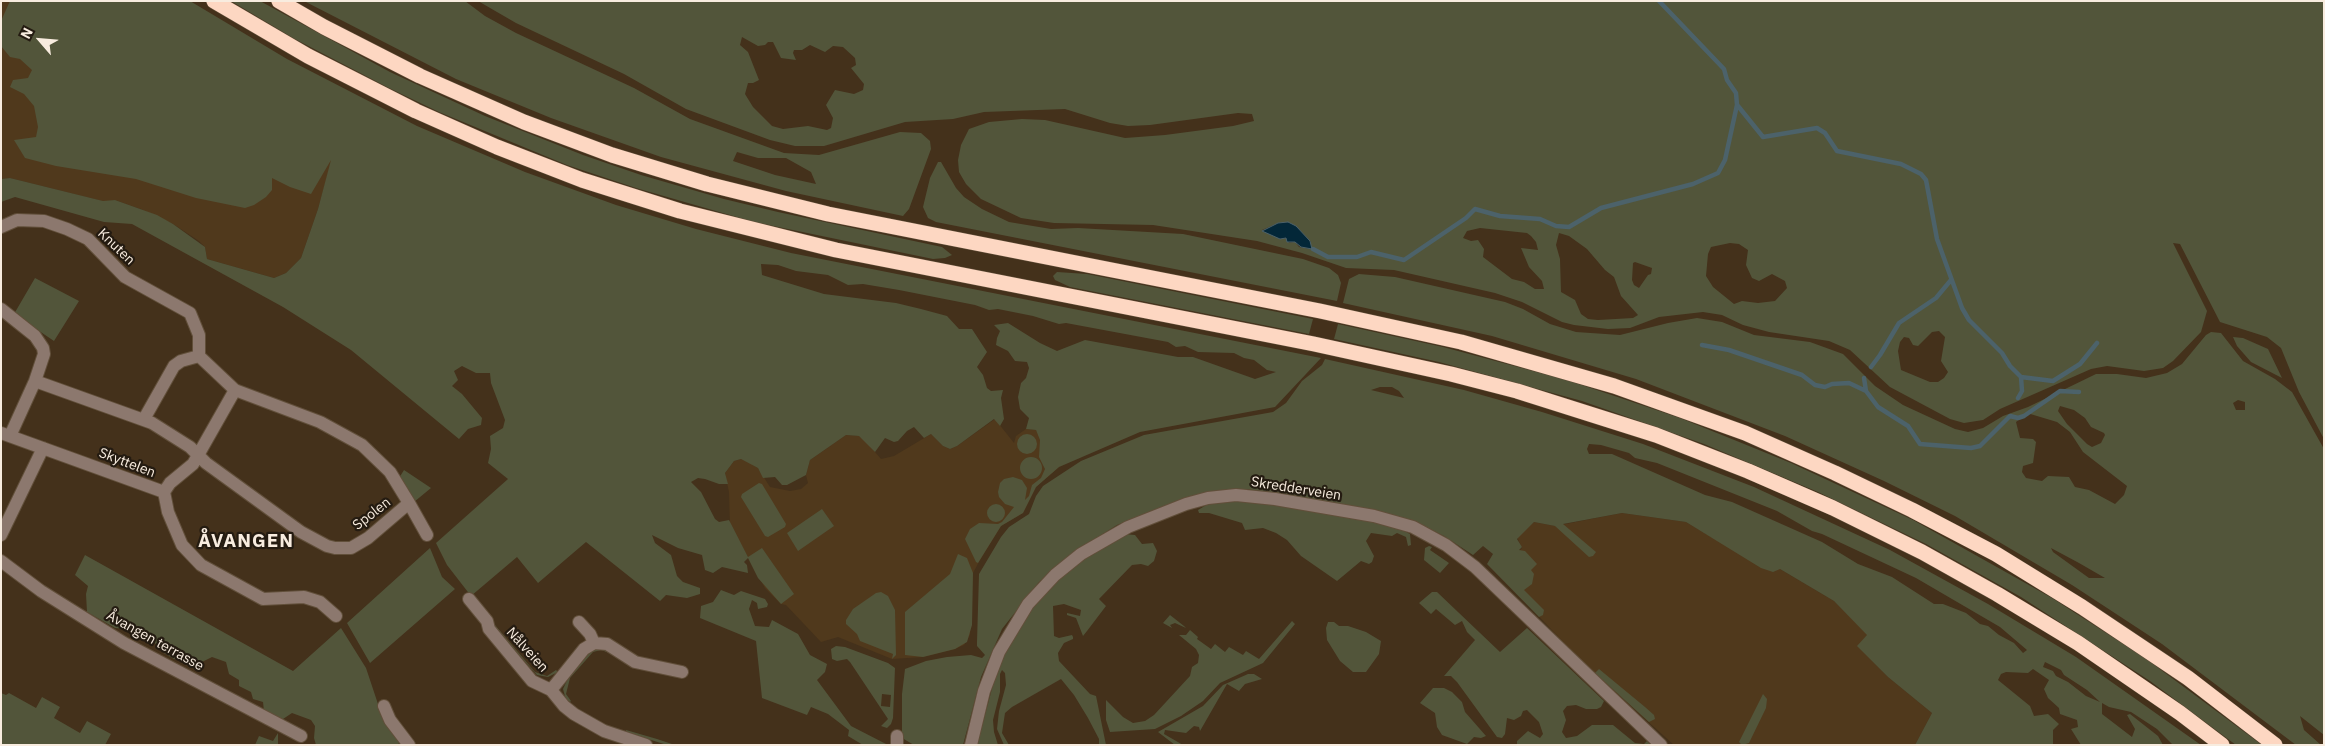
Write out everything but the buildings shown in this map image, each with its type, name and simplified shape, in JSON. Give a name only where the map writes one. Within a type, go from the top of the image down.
[{"type":"highway","points":[[214,1],[308,56],[425,115],[497,147],[582,180],[680,211],[836,250],[1350,351],[1451,374],[1592,414],[1656,435],[1739,467],[1833,508],[1922,552],[1997,594],[2127,676],[2222,745]]},
{"type":"highway","points":[[279,1],[324,27],[420,76],[524,122],[612,155],[707,184],[828,214],[1320,311],[1470,344],[1614,386],[1745,434],[1835,472],[1996,554],[2082,606],[2188,678],[2275,745]]},
{"type":"street","name":"Knuten","points":[[1,227],[17,220],[44,221],[67,228],[88,239],[125,277],[190,313],[199,335],[200,356]]},
{"type":"street","points":[[1,309],[36,336],[44,354],[35,381],[6,434]]},
{"type":"street","points":[[144,419],[174,366],[181,361],[200,356],[235,390],[187,471],[170,483],[164,492]]},
{"type":"street","points":[[35,381],[144,419],[190,447],[198,455]]},
{"type":"street","name":"Spolen","points":[[198,455],[206,463],[301,532],[322,544],[336,548],[351,548],[368,538],[409,503],[390,472],[362,445],[320,422],[235,390]]},
{"type":"street","name":"Skyttelen","points":[[6,434],[164,492],[168,512],[182,545],[201,565],[263,599],[296,596],[313,599],[336,616]]},
{"type":"street","points":[[1,535],[43,448]]},
{"type":"street","name":"Skredderveien","points":[[971,745],[984,690],[999,652],[1028,604],[1055,575],[1081,554],[1128,527],[1186,504],[1208,498],[1236,495],[1268,498],[1374,516],[1413,527],[1446,545],[1475,567],[1661,745]]},
{"type":"street","points":[[409,503],[427,534]]},
{"type":"street","name":"Åvangen terrasse","points":[[1,561],[41,591],[124,643],[301,736]]},
{"type":"street","name":"Nålveien","points":[[469,599],[487,621],[489,629],[532,681],[550,690],[574,714],[615,741],[646,745]]},
{"type":"street","points":[[579,622],[590,634],[594,643],[608,644],[635,662],[682,672]]},
{"type":"street","name":"Nålveien","points":[[550,690],[584,649],[594,643]]},
{"type":"street","points":[[384,706],[390,720],[409,745]]},
{"type":"shaded area","points":[[1,1],[38,1],[333,156],[318,209],[301,258],[286,273],[274,278],[207,259],[205,247],[199,241],[173,224],[143,210],[115,200],[106,202],[10,178],[1,179]]},
{"type":"shaded area","points":[[995,419],[1014,443],[1016,436],[1026,429],[1036,430],[1059,467],[1036,487],[1023,513],[1001,526],[980,560],[973,573],[970,635],[964,645],[955,649],[923,657],[892,659],[838,637],[821,642],[786,605],[781,604],[765,588],[730,525],[729,492],[725,473],[734,461],[741,459],[749,462],[758,468],[770,487],[790,491],[801,489],[808,483],[806,475],[810,460],[846,435],[859,436],[864,439],[881,459],[894,456],[931,434],[943,446],[950,449]]},
{"type":"shaded area","points":[[1622,513],[1686,522],[1713,538],[1780,569],[1834,601],[1868,635],[1858,646],[1888,677],[1932,713],[1915,745],[1674,745],[1582,662],[1498,573],[1522,548],[1517,537],[1534,522],[1555,526]]},
{"type":"green space","points":[[10,1],[190,1],[287,59],[417,126],[525,172],[616,205],[696,229],[791,253],[1321,358],[1275,407],[1140,432],[1059,467],[1036,487],[1023,513],[1001,526],[978,563],[965,539],[970,529],[979,523],[998,524],[1002,522],[1014,507],[1005,504],[999,497],[1000,483],[1004,479],[1013,477],[1022,480],[1027,488],[1025,500],[1029,496],[1032,485],[1041,478],[1045,469],[1039,457],[1040,440],[1036,430],[1026,429],[1029,418],[1020,409],[1018,397],[1021,383],[1026,378],[1029,368],[1027,362],[1015,361],[1008,351],[996,345],[1000,331],[994,325],[1008,323],[1057,351],[1085,340],[1178,357],[1193,357],[1255,379],[1276,372],[1267,370],[1254,360],[1234,353],[1198,352],[1185,346],[1176,347],[1168,342],[1066,323],[1059,324],[1033,316],[998,309],[989,310],[975,305],[899,290],[863,284],[848,285],[828,275],[796,271],[778,265],[761,264],[762,275],[824,294],[896,303],[921,309],[947,316],[959,329],[972,329],[987,352],[977,367],[983,375],[987,388],[991,391],[1003,390],[1001,398],[1004,419],[1000,426],[994,419],[950,449],[943,446],[931,434],[924,438],[914,427],[907,431],[898,441],[894,442],[885,438],[875,452],[859,436],[846,435],[810,460],[806,475],[787,485],[782,485],[775,477],[763,478],[758,468],[741,459],[734,461],[725,473],[728,484],[719,484],[698,478],[691,482],[701,492],[715,519],[719,522],[729,520],[748,557],[762,548],[794,594],[781,604],[758,578],[748,558],[744,562],[747,565],[748,573],[722,567],[713,573],[705,570],[702,555],[678,548],[652,535],[655,543],[671,555],[677,576],[683,582],[700,588],[700,594],[687,598],[666,595],[660,601],[586,542],[538,583],[517,557],[471,596],[447,565],[436,543],[508,479],[488,463],[491,449],[490,436],[503,428],[505,420],[491,383],[490,373],[476,373],[462,366],[454,371],[458,380],[452,386],[462,394],[482,418],[481,425],[468,429],[459,439],[351,350],[283,307],[132,224],[104,222],[15,197],[1,202],[1,179],[10,178],[103,201],[115,200],[157,215],[173,224],[205,247],[207,259],[274,278],[286,273],[301,258],[318,209],[331,160],[311,194],[272,178],[272,190],[266,197],[254,205],[245,208],[196,198],[136,179],[56,166],[25,158],[14,140],[36,137],[38,127],[34,106],[24,94],[10,87],[13,80],[28,78],[32,70],[20,59],[10,57],[1,46],[1,21]]},
{"type":"green space","points":[[231,1],[260,1],[390,72],[485,116],[583,155],[641,175],[724,199],[942,247],[952,255],[933,259],[754,222],[636,188],[567,165],[439,112],[389,88],[293,38]]},
{"type":"green space","points":[[304,1],[465,1],[485,16],[516,33],[634,88],[690,119],[784,153],[819,155],[900,132],[921,133],[930,141],[931,149],[909,209],[903,216],[786,191],[661,157],[551,118],[456,79]],"holes":[[[737,152],[758,158],[786,158],[811,172],[816,184],[775,175],[733,161]]]},
{"type":"green space","points":[[478,1],[2324,1],[2324,439],[2299,392],[2281,348],[2267,337],[2220,322],[2180,244],[2173,243],[2207,311],[2201,332],[2173,361],[2163,368],[2144,371],[2107,366],[2091,369],[2000,409],[1983,420],[1964,423],[1950,419],[1890,387],[1850,350],[1829,341],[1769,332],[1743,325],[1722,315],[1703,312],[1659,317],[1630,328],[1608,329],[1574,325],[1562,322],[1522,302],[1495,293],[1394,270],[1346,268],[1302,253],[1257,241],[1153,225],[1054,223],[1021,218],[981,199],[966,184],[959,172],[958,160],[961,145],[969,129],[989,122],[1022,119],[1045,120],[1125,138],[1233,126],[1254,121],[1252,114],[1238,113],[1150,125],[1128,126],[1110,123],[1065,109],[984,112],[953,119],[905,122],[824,146],[795,146],[770,140],[686,109],[624,74],[516,23]],"holes":[[[742,37],[758,46],[773,42],[781,58],[796,60],[793,53],[794,50],[802,50],[810,45],[825,52],[833,46],[843,47],[855,58],[856,65],[851,68],[864,84],[863,90],[854,94],[835,90],[826,105],[833,118],[831,128],[827,130],[808,126],[783,129],[772,126],[753,107],[745,94],[748,83],[759,80],[748,52],[740,45]],[[1286,222],[1296,226],[1311,242],[1310,249],[1299,247],[1295,242],[1289,243],[1287,238],[1280,239],[1262,230],[1278,223]],[[1480,228],[1527,233],[1536,242],[1538,250],[1521,248],[1529,267],[1542,281],[1544,289],[1535,289],[1524,282],[1512,279],[1483,257],[1484,249],[1478,240],[1471,241],[1463,238],[1467,231]],[[1559,233],[1569,236],[1587,249],[1605,270],[1614,277],[1621,296],[1638,315],[1633,318],[1598,320],[1588,319],[1581,314],[1575,300],[1561,292],[1560,259],[1556,245]],[[1730,243],[1739,244],[1748,250],[1746,265],[1752,278],[1759,281],[1772,274],[1785,281],[1787,288],[1775,301],[1758,303],[1742,301],[1734,304],[1713,287],[1706,276],[1708,254],[1711,247]],[[1633,263],[1652,268],[1651,274],[1648,275],[1639,288],[1634,285],[1632,280]],[[1939,331],[1945,337],[1941,361],[1948,372],[1944,378],[1938,382],[1930,382],[1901,370],[1898,351],[1900,342],[1904,337],[1909,338],[1913,345],[1918,346],[1932,332]]]},
{"type":"green space","points":[[938,162],[941,162],[956,188],[964,197],[982,209],[1009,222],[1051,229],[1078,228],[1183,234],[1303,259],[1329,268],[1338,275],[1341,283],[1337,301],[936,222],[928,218],[923,207],[930,178]]},
{"type":"green space","points":[[1057,272],[1087,274],[1313,319],[1309,334],[1070,287],[1055,280],[1053,276]]},
{"type":"green space","points":[[1359,274],[1395,277],[1505,302],[1523,309],[1550,324],[1576,332],[1620,335],[1697,318],[1722,322],[1754,335],[1810,342],[1843,354],[1875,386],[1903,405],[1955,429],[1968,432],[1983,428],[2003,416],[2028,407],[2096,374],[2117,374],[2146,378],[2167,373],[2182,364],[2206,335],[2211,332],[2221,333],[2243,361],[2275,379],[2292,392],[2324,449],[2324,735],[2300,716],[2304,730],[2321,745],[2296,745],[2162,644],[2072,585],[1955,516],[1884,481],[1785,436],[1636,379],[1492,336],[1343,303],[1349,279]],"holes":[[[2238,400],[2245,402],[2245,410],[2236,410],[2233,403]],[[2060,406],[2074,410],[2085,418],[2091,427],[2104,433],[2105,435],[2101,443],[2092,447],[2087,444],[2067,424],[2058,411]],[[2027,413],[2057,422],[2070,432],[2083,452],[2127,486],[2124,495],[2115,504],[2089,490],[2075,487],[2069,477],[2048,476],[2042,481],[2026,478],[2022,472],[2023,466],[2033,463],[2036,442],[2033,439],[2020,438],[2016,422]],[[2051,548],[2105,578],[2089,578],[2053,552]]]},
{"type":"green space","points":[[35,278],[79,301],[54,341],[14,314]]},
{"type":"green space","points":[[1338,324],[1443,347],[1567,380],[1680,418],[1791,463],[1913,520],[2052,598],[2145,658],[2262,745],[2236,745],[2150,681],[2021,597],[1926,544],[1818,492],[1704,444],[1582,401],[1439,362],[1334,339]]},
{"type":"green space","points":[[2233,337],[2243,338],[2268,349],[2282,378],[2251,362],[2237,346]]},
{"type":"green space","points":[[1325,359],[1464,390],[1542,412],[1643,444],[1754,487],[1890,550],[1988,604],[2076,657],[2201,745],[2173,745],[2157,729],[2131,712],[2109,707],[2102,703],[2102,714],[2132,737],[2135,729],[2127,715],[2130,714],[2158,736],[2163,745],[2081,745],[2071,729],[2078,727],[2077,720],[2060,714],[2059,708],[2048,698],[2044,689],[2049,680],[2033,669],[2028,673],[2006,672],[2001,674],[1998,680],[2030,706],[2034,716],[2048,714],[2059,724],[2053,730],[2053,745],[1915,745],[1932,713],[1888,677],[1857,646],[1867,635],[1834,601],[1780,569],[1773,572],[1761,568],[1686,522],[1622,513],[1563,524],[1596,552],[1593,556],[1589,557],[1555,526],[1534,522],[1517,539],[1522,547],[1519,550],[1525,551],[1537,564],[1531,570],[1534,574],[1532,584],[1524,590],[1544,610],[1543,615],[1539,617],[1487,564],[1493,554],[1483,546],[1473,555],[1426,527],[1269,492],[1245,489],[1191,497],[1170,504],[1117,525],[1070,555],[1039,582],[1002,629],[981,677],[963,745],[914,745],[902,738],[902,694],[905,669],[926,661],[947,657],[971,655],[982,658],[985,655],[977,646],[979,574],[1009,527],[1029,514],[1036,496],[1043,486],[1081,461],[1144,435],[1273,412],[1286,403],[1302,381],[1322,365]],"holes":[[[1380,387],[1392,387],[1399,391],[1404,398],[1371,390]],[[1589,444],[1601,445],[1629,453],[1635,458],[1657,463],[1777,511],[1812,531],[1916,578],[2000,627],[2027,650],[2023,653],[2014,643],[1999,635],[1988,626],[1980,624],[1966,613],[1943,604],[1934,604],[1892,577],[1858,564],[1822,542],[1732,502],[1705,495],[1612,454],[1589,454],[1587,449]],[[2045,662],[2061,670],[2064,675],[2087,690],[2100,702],[2086,696],[2068,682],[2056,676],[2053,671],[2043,667]]]},
{"type":"green space","points":[[1027,434],[1034,437],[1037,444],[1034,451],[1027,454],[1020,451],[1017,444],[1020,437]]},
{"type":"green space","points":[[1031,457],[1041,464],[1042,468],[1035,478],[1031,479],[1021,472],[1020,468],[1027,458]]},
{"type":"green space","points":[[404,470],[431,488],[414,502],[399,478]]},
{"type":"green space","points":[[759,483],[762,484],[786,524],[785,527],[768,537],[765,536],[741,497],[742,494]]},
{"type":"green space","points":[[1226,501],[1266,503],[1397,527],[1410,534],[1411,545],[1408,546],[1406,537],[1397,533],[1392,536],[1371,533],[1366,541],[1374,556],[1372,562],[1369,564],[1361,561],[1337,581],[1301,556],[1287,540],[1276,533],[1263,528],[1245,530],[1242,523],[1209,513],[1199,513],[1198,510],[1208,504]]},
{"type":"green space","points":[[996,504],[1002,507],[1005,513],[1002,519],[996,522],[990,519],[987,513],[990,507]]},
{"type":"green space","points":[[822,509],[834,526],[798,551],[787,533]]},
{"type":"green space","points":[[1124,534],[1135,535],[1142,544],[1153,543],[1157,551],[1154,561],[1148,566],[1141,564],[1132,565],[1099,599],[1106,606],[1083,636],[1076,618],[1067,615],[1067,613],[1080,616],[1081,610],[1064,604],[1053,606],[1054,636],[1059,638],[1072,635],[1073,637],[1073,639],[1064,643],[1058,653],[1059,661],[1090,694],[1096,696],[1106,745],[1099,745],[1099,739],[1088,718],[1074,695],[1061,679],[1005,713],[1002,733],[1009,745],[1004,745],[997,729],[999,711],[1006,685],[1005,673],[1002,670],[1000,674],[1000,692],[993,720],[998,745],[977,745],[998,666],[1017,629],[1036,603],[1064,574],[1081,560]]},
{"type":"green space","points":[[1432,547],[1430,550],[1449,563],[1440,573],[1424,560],[1425,548]]},
{"type":"green space","points":[[430,548],[442,577],[455,589],[370,663],[347,623]]},
{"type":"green space","points":[[958,554],[967,558],[973,573],[972,625],[967,642],[955,649],[923,657],[905,655],[905,612],[950,574]]},
{"type":"green space","points":[[85,555],[293,671],[341,628],[366,668],[381,713],[400,741],[398,745],[316,745],[314,738],[315,726],[311,720],[292,713],[280,721],[264,711],[263,702],[253,699],[251,692],[239,686],[239,680],[229,674],[226,662],[212,657],[200,663],[174,659],[164,653],[162,648],[142,637],[138,630],[115,628],[87,612],[86,594],[88,586],[75,575]]},
{"type":"green space","points":[[721,590],[734,595],[741,591],[765,599],[768,604],[767,607],[758,609],[757,603],[752,600],[749,609],[755,626],[769,627],[772,620],[798,634],[810,655],[827,664],[825,672],[817,680],[851,726],[888,745],[863,745],[848,736],[849,730],[828,714],[811,707],[807,715],[762,698],[756,641],[700,618],[701,606],[713,602]]},
{"type":"green space","points":[[881,592],[888,596],[895,610],[896,655],[892,659],[893,654],[860,641],[857,634],[846,624],[846,620],[853,609],[876,593]]},
{"type":"green space","points":[[1432,592],[1437,592],[1500,652],[1527,628],[1604,701],[1601,707],[1597,709],[1586,709],[1576,705],[1567,706],[1563,711],[1566,720],[1562,732],[1566,738],[1577,736],[1592,725],[1613,725],[1635,743],[1644,744],[1647,741],[1651,745],[1517,745],[1517,741],[1528,731],[1540,738],[1543,734],[1539,722],[1527,710],[1523,711],[1521,716],[1514,720],[1507,718],[1505,734],[1502,738],[1497,737],[1457,682],[1451,676],[1444,676],[1475,640],[1467,632],[1462,621],[1455,625],[1436,609],[1431,614],[1419,603]]},
{"type":"green space","points":[[1170,615],[1186,628],[1175,623],[1170,625],[1172,628],[1163,623]]},
{"type":"green space","points":[[1292,621],[1295,624],[1263,663],[1220,683],[1203,701],[1181,716],[1155,729],[1110,732],[1106,720],[1106,700],[1123,717],[1133,723],[1145,721],[1154,715],[1190,676],[1192,667],[1198,663],[1199,655],[1196,649],[1179,635],[1186,635],[1190,630],[1198,637],[1197,639],[1211,649],[1215,644],[1225,652],[1229,647],[1243,655],[1246,651],[1259,659]]},
{"type":"green space","points":[[1328,622],[1334,622],[1339,626],[1348,626],[1366,632],[1381,641],[1379,654],[1366,672],[1353,672],[1340,661],[1327,640],[1326,628]]},
{"type":"green space","points":[[495,625],[535,672],[547,676],[556,670],[558,672],[548,677],[537,675],[494,627]]},
{"type":"green space","points":[[836,646],[845,647],[888,663],[895,668],[893,718],[887,728],[881,726],[888,719],[850,662],[847,659],[837,661],[832,659],[831,649]],"holes":[[[882,694],[891,695],[890,707],[881,706]]]},
{"type":"green space","points":[[605,648],[632,667],[612,654],[601,650],[593,652],[570,678],[566,694],[571,701],[566,700],[563,689],[571,672],[593,649]]},
{"type":"green space","points":[[1599,669],[1654,715],[1655,719],[1649,722],[1595,673]]},
{"type":"green space","points":[[1248,674],[1254,674],[1262,679],[1245,684],[1239,691],[1227,684],[1200,731],[1199,727],[1194,726],[1186,733],[1165,730],[1164,734],[1183,745],[1175,745],[1158,732],[1203,706],[1223,685]]},
{"type":"green space","points":[[1433,688],[1444,688],[1452,692],[1462,702],[1465,712],[1486,736],[1481,738],[1474,737],[1467,744],[1442,735],[1437,727],[1435,713],[1420,703]]},
{"type":"green space","points":[[1,693],[6,695],[9,693],[36,708],[42,697],[60,707],[54,718],[80,733],[87,721],[111,734],[105,745],[1,745]]},
{"type":"green space","points":[[1763,694],[1767,699],[1766,708],[1749,743],[1742,745],[1739,742]]},
{"type":"green space","points":[[626,730],[675,745],[667,745],[626,732]]},
{"type":"green space","points":[[278,733],[278,745],[255,745],[259,736],[273,741]]},
{"type":"water","points":[[1288,222],[1296,226],[1310,241],[1312,249],[1301,247],[1295,242],[1287,242],[1286,238],[1280,239],[1262,231],[1278,223]]},
{"type":"waterway","points":[[1313,249],[1328,257],[1357,257],[1371,252],[1404,260],[1466,218],[1475,209],[1500,216],[1540,219],[1556,226],[1569,227],[1601,208],[1693,184],[1718,173],[1725,160],[1737,105],[1736,93],[1727,80],[1724,69],[1659,1]]},
{"type":"waterway","points":[[1738,106],[1763,137],[1817,128],[1825,133],[1837,151],[1901,164],[1921,174],[1926,180],[1937,239],[1962,308],[1969,320],[2002,353],[2010,366],[2021,377],[2053,381],[2080,364],[2097,343]]},
{"type":"waterway","points":[[1871,367],[1899,323],[1936,298],[1951,280]]},
{"type":"waterway","points":[[1702,345],[1729,350],[1802,375],[1815,385],[1825,387],[1832,384],[1849,383],[1866,391]]},
{"type":"waterway","points":[[2018,398],[2022,391],[2021,377]]},
{"type":"waterway","points":[[1864,378],[1866,391],[1878,407],[1908,426],[1920,444],[1971,448],[1980,446],[2010,416],[2018,418],[2024,416],[2060,391],[2079,392]]},
{"type":"district","name":"ÅVANGEN","points":[[246,542]]}]
